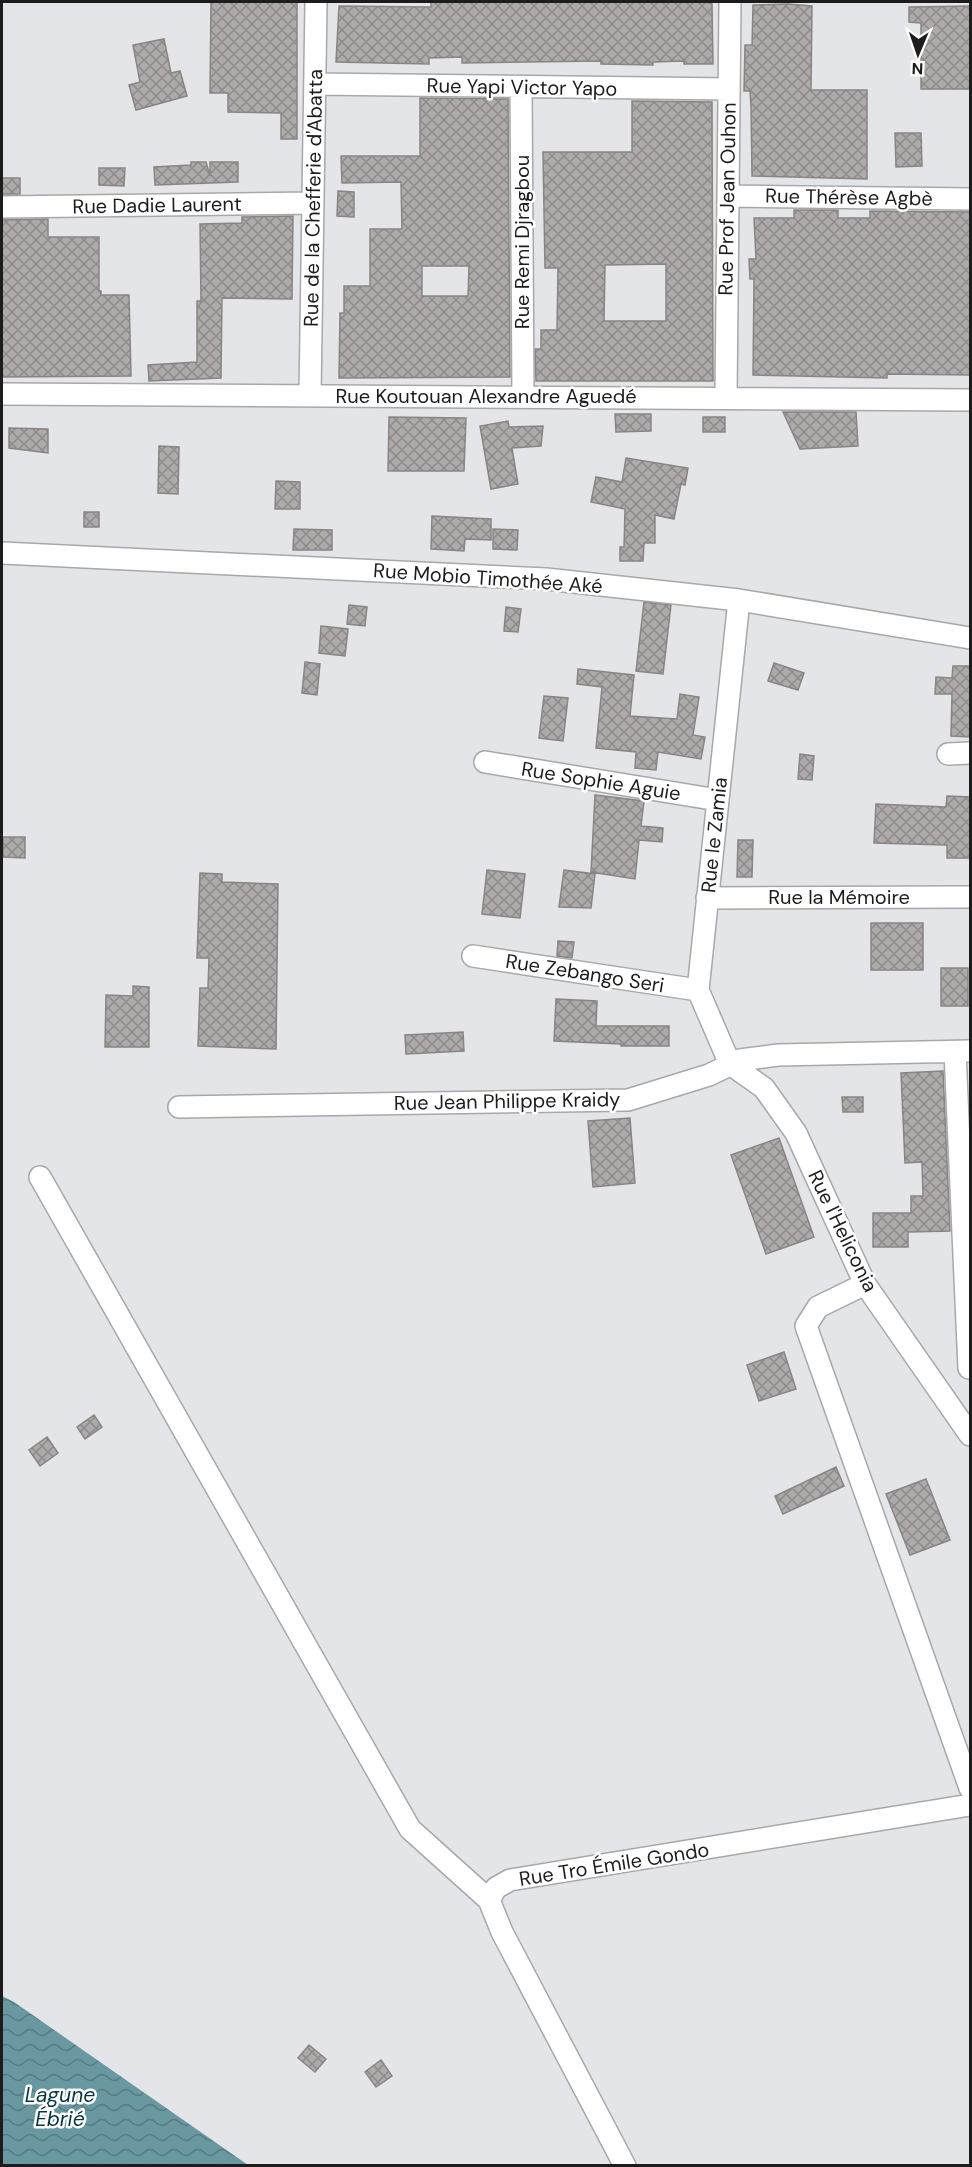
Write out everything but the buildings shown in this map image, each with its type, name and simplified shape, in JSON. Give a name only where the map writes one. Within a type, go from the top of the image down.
[{"type":"street","name":"Rue de la Chefferie d'Abatta","points":[[310,395],[316,2]]},
{"type":"street","name":"Rue Prof Jean Ouhon","points":[[726,397],[730,2]]},
{"type":"street","name":"Rue Yapi Victor Yapo","points":[[315,84],[521,88],[729,88]]},
{"type":"street","name":"Rue Remi Djragbou","points":[[521,88],[523,395]]},
{"type":"street","name":"Rue Thérèse Agbè","points":[[728,196],[970,199]]},
{"type":"street","name":"Rue Dadie Laurent","points":[[2,207],[313,203]]},
{"type":"street","name":"Rue Koutouan Alexandre Aguedé","points":[[2,394],[523,395],[970,400]]},
{"type":"street","name":"Rue Mobio Timothée Aké","points":[[2,554],[546,579],[739,600],[970,638]]},
{"type":"street","name":"Rue le Zamia","points":[[730,1064],[698,990],[739,600]]},
{"type":"street","points":[[948,754],[970,753]]},
{"type":"street","name":"Rue Sophie Aguie","points":[[485,762],[718,800]]},
{"type":"street","name":"Rue la Mémoire","points":[[707,898],[970,897]]},
{"type":"street","name":"Rue Zebango Seri","points":[[473,956],[698,990]]},
{"type":"street","points":[[963,1051],[969,1368]]},
{"type":"street","name":"Rue Jean Philippe Kraidy","points":[[179,1107],[628,1100],[709,1075],[730,1064],[778,1055],[963,1051]]},
{"type":"street","name":"Rue l'Heliconia","points":[[730,1064],[764,1088],[796,1133],[865,1284],[970,1435]]},
{"type":"street","points":[[40,1177],[410,1829],[489,1900],[502,1932],[625,2166]]},
{"type":"street","points":[[865,1284],[818,1307],[806,1326],[970,1788]]},
{"type":"street","name":"Rue Tro Émile Gondo","points":[[489,1900],[496,1888],[510,1880],[970,1805]]},
{"type":"water","name":"Lagune Ébrié","points":[[2,1996],[14,2002],[248,2165],[2,2165]]}]
